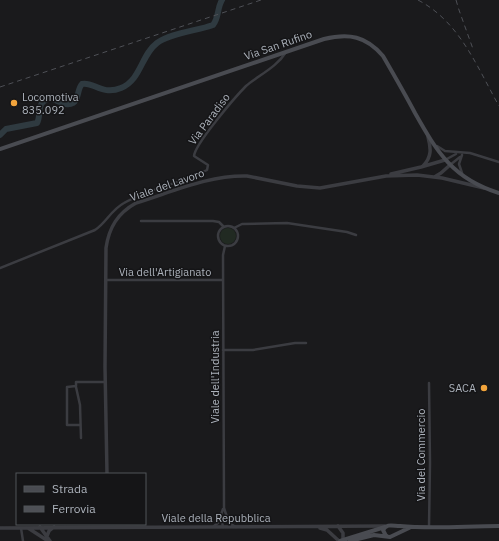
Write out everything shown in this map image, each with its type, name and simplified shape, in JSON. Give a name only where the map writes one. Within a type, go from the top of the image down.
[{"type":"main road","name":"Via San Rufino","points":[[1,148],[324,39],[339,36],[352,37],[366,41],[383,56],[428,136],[445,160],[465,177],[485,188],[499,193]]},
{"type":"main road","name":"Viale della Repubblica","points":[[388,526],[499,526]]},
{"type":"main road","points":[[387,538],[383,532],[388,526]]},
{"type":"main road","points":[[342,541],[388,526],[395,530],[393,535],[387,538],[374,535],[350,541]]},
{"type":"main road","name":"Viale della Repubblica","points":[[393,535],[411,527]]},
{"type":"street","name":"Via Paradiso","points":[[0,268],[94,230],[100,226],[117,207],[143,193],[183,181],[207,170],[208,165],[194,156],[199,144],[237,95],[279,62],[286,52]]},
{"type":"street","points":[[421,167],[426,163],[430,152],[428,136]]},
{"type":"street","points":[[433,143],[445,151],[461,154]]},
{"type":"street","points":[[445,160],[467,152],[499,162]]},
{"type":"street","points":[[433,177],[440,175],[461,154]]},
{"type":"street","points":[[461,154],[458,164],[460,171],[465,177]]},
{"type":"street","name":"Viale del Lavoro","points":[[107,473],[106,248],[108,235],[114,222],[127,209],[136,203],[203,181],[227,176],[247,176],[297,186],[320,188],[386,176],[445,160]]},
{"type":"street","name":"Viale del Lavoro","points":[[386,176],[411,175],[433,177],[485,188]]},
{"type":"street","points":[[124,203],[127,209]]},
{"type":"street","points":[[141,221],[213,221],[219,222],[224,227]]},
{"type":"street","points":[[234,228],[242,224],[287,223],[347,232],[356,235]]},
{"type":"street","points":[[228,226],[234,228],[238,234],[237,241],[232,246],[225,246],[221,243],[218,237],[220,230],[228,226]]},
{"type":"street","name":"Viale dell'Industria","points":[[225,246],[223,255],[224,508],[227,519]]},
{"type":"street","name":"Via dell'Artigianato","points":[[106,280],[223,280]]},
{"type":"street","points":[[223,350],[254,350],[295,343],[306,343]]},
{"type":"street","points":[[81,438],[80,405],[76,382],[106,382]]},
{"type":"street","name":"Via del Commercio","points":[[428,527],[430,463],[429,383]]},
{"type":"street","points":[[76,386],[67,387],[67,425],[80,425]]},
{"type":"street","name":"Viale dell'Industria","points":[[213,527],[218,523],[224,508]]},
{"type":"street","name":"Viale dell'Industria","points":[[221,517],[223,527]]},
{"type":"street","points":[[223,527],[227,519]]},
{"type":"street","points":[[227,519],[228,523],[236,527]]},
{"type":"street","points":[[84,527],[91,525]]},
{"type":"street","name":"Viale della Repubblica","points":[[0,528],[84,527],[108,525],[132,527],[388,526]]},
{"type":"street","points":[[125,525],[132,527]]},
{"type":"street","points":[[337,526],[343,533],[342,541]]},
{"type":"street","points":[[40,527],[48,540]]},
{"type":"street","points":[[40,527],[39,532],[42,536]]},
{"type":"street","points":[[48,540],[49,532],[54,527]]},
{"type":"street","name":"Viale della Repubblica","points":[[313,527],[324,529],[342,541]]},
{"type":"street","points":[[21,528],[23,541]]},
{"type":"street","points":[[27,528],[48,540]]},
{"type":"street","points":[[330,533],[332,541]]},
{"type":"street","points":[[391,541],[393,535]]},
{"type":"shaded area","points":[[228,228],[234,230],[236,236],[234,242],[228,244],[222,242],[220,236],[222,230]]},
{"type":"waterway","points":[[0,135],[6,129],[37,123],[41,104],[46,99],[65,104],[75,102],[82,84],[90,84],[108,90],[121,88],[128,84],[137,73],[147,54],[157,43],[176,34],[213,25],[222,0]]},
{"type":"railway","points":[[0,87],[261,0]]},
{"type":"railway","points":[[418,0],[433,9],[456,33],[475,61],[499,106]]},
{"type":"railway","points":[[456,0],[473,49]]},
{"type":"place","name":"Locomotiva 835.092","points":[[14,103]]},
{"type":"place","name":"SACA","points":[[484,388]]}]
